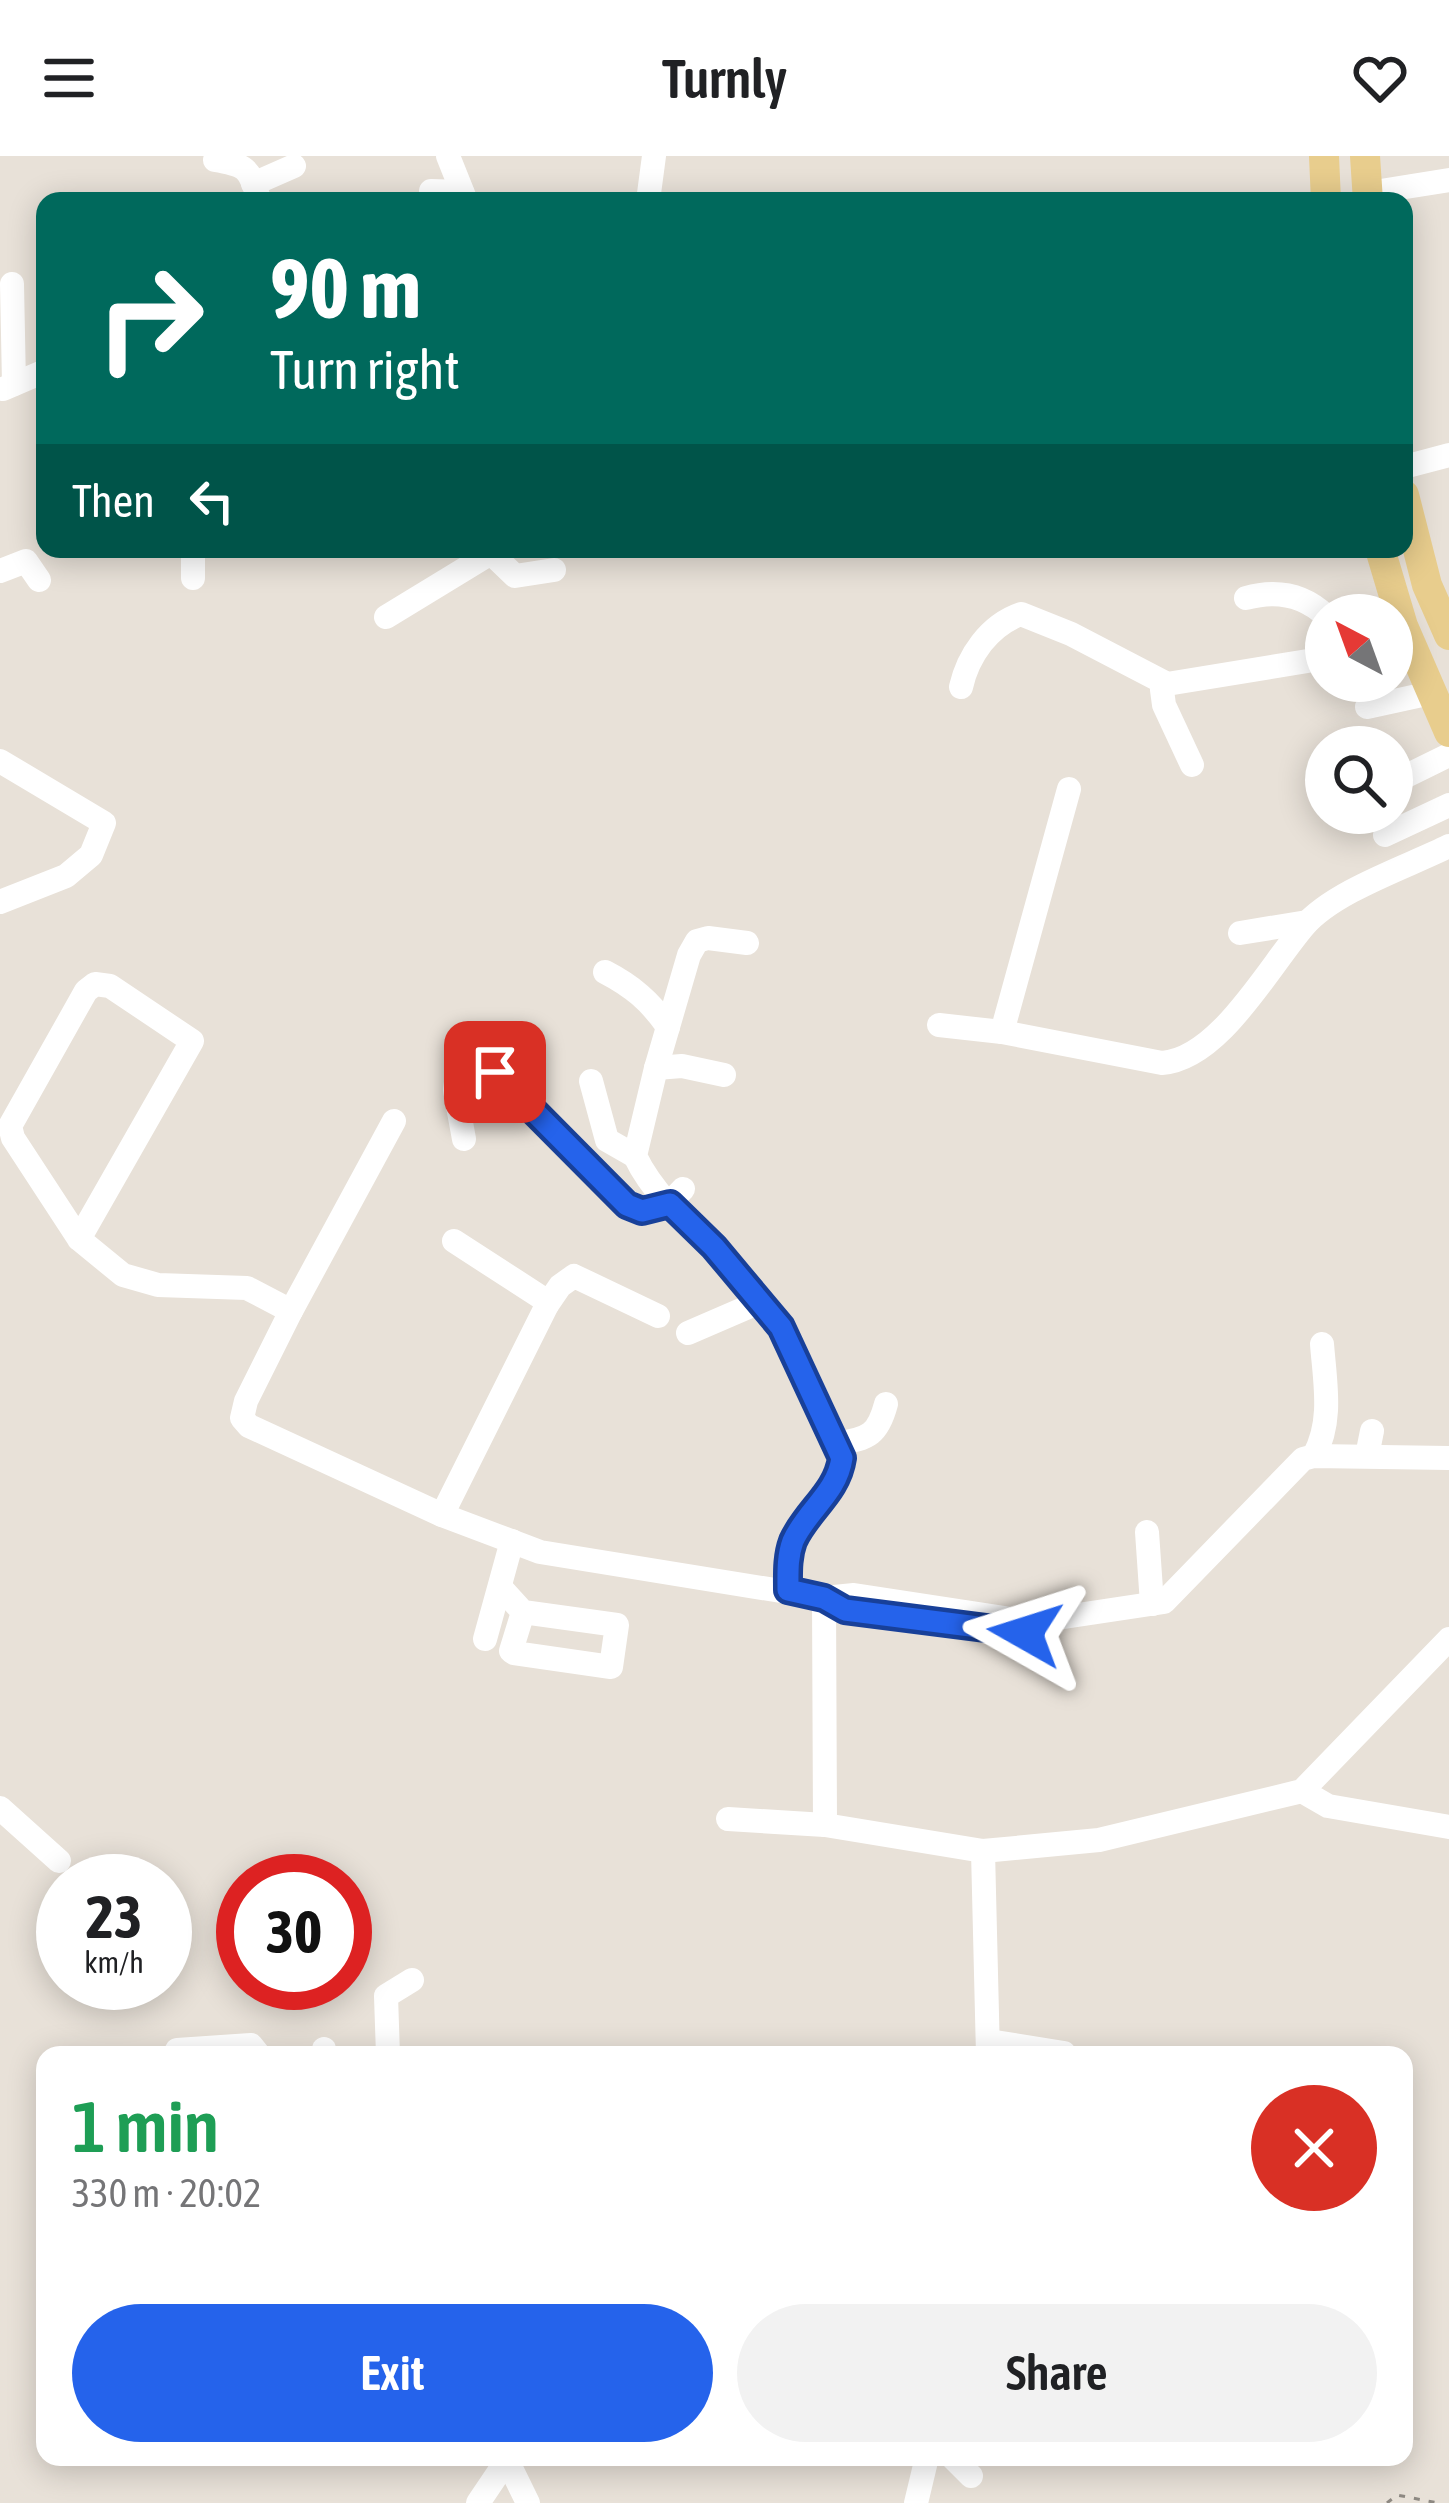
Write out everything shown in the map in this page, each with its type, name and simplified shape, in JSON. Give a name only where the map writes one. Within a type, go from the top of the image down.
[{"type":"main road","points":[[1324,156],[1326,192]]},
{"type":"main road","points":[[1366,156],[1368,192]]},
{"type":"main road","points":[[1413,532],[1426,585],[1449,635]]},
{"type":"main road","points":[[1382,558],[1390,594]]},
{"type":"main road","points":[[1413,662],[1449,733]]},
{"type":"street","points":[[448,156],[462,192]]},
{"type":"street","points":[[649,192],[654,156]]},
{"type":"street","points":[[215,160],[241,165],[250,172],[257,192],[294,166]]},
{"type":"street","points":[[1392,192],[1449,180]]},
{"type":"street","points":[[431,190],[440,192]]},
{"type":"street","points":[[12,284],[7,387],[36,379]]},
{"type":"street","points":[[1413,465],[1449,455]]},
{"type":"street","points":[[193,558],[193,578]]},
{"type":"street","points":[[386,616],[480,558]]},
{"type":"street","points":[[498,558],[515,576],[554,570]]},
{"type":"street","points":[[0,571],[26,561],[39,580]]},
{"type":"street","points":[[1246,598],[1267,592],[1305,600]]},
{"type":"street","points":[[961,687],[967,660],[1004,621],[1021,614],[1071,634],[1159,691],[1192,764]]},
{"type":"street","points":[[1159,691],[1305,662]]},
{"type":"street","points":[[1367,707],[1431,693]]},
{"type":"street","points":[[1413,772],[1449,754]]},
{"type":"street","points":[[0,761],[104,823],[92,855],[67,877],[0,902]]},
{"type":"street","points":[[1002,1032],[1069,789]]},
{"type":"street","points":[[1385,835],[1449,805]]},
{"type":"street","points":[[939,1025],[1002,1032],[1162,1063],[1182,1062],[1211,1042],[1307,922],[1345,897],[1449,846]]},
{"type":"street","points":[[1240,933],[1307,922]]},
{"type":"street","points":[[635,1156],[656,1068],[697,941],[747,943]]},
{"type":"street","points":[[605,972],[633,987],[668,1027]]},
{"type":"street","points":[[79,1239],[192,1041],[110,986],[95,984],[86,991],[10,1126],[13,1138],[79,1239],[122,1275],[158,1285],[247,1288],[291,1311]]},
{"type":"street","points":[[464,1139],[454,1090],[462,1039],[627,1205],[642,1211],[676,1196]]},
{"type":"street","points":[[656,1068],[682,1066],[724,1075]]},
{"type":"street","points":[[591,1081],[607,1140],[635,1156],[721,1239],[781,1327],[838,1443],[839,1479],[795,1537],[788,1590]]},
{"type":"street","points":[[394,1121],[291,1311],[242,1418],[249,1426],[442,1515],[540,1552],[788,1590],[824,1598],[845,1610],[1025,1633],[1175,1609],[1314,1468],[1449,1471]]},
{"type":"street","points":[[454,1241],[547,1305]]},
{"type":"street","points":[[442,1515],[560,1286],[574,1276],[658,1316]]},
{"type":"street","points":[[688,1333],[762,1301]]},
{"type":"street","points":[[1313,1456],[1323,1439],[1328,1402],[1322,1344]]},
{"type":"street","points":[[838,1443],[866,1439],[879,1430],[886,1403]]},
{"type":"street","points":[[824,1598],[854,1595],[1031,1622],[1152,1604],[1171,1599],[1288,1472],[1313,1456],[1370,1444],[1449,1458]]},
{"type":"street","points":[[1148,1532],[1152,1604]]},
{"type":"street","points":[[502,1589],[523,1612],[489,1629],[512,1541]]},
{"type":"street","points":[[824,1598],[825,1825]]},
{"type":"street","points":[[728,1819],[825,1825],[983,1851],[1099,1840],[1302,1791],[1449,1639]]},
{"type":"street","points":[[1302,1791],[1328,1806],[1449,1827]]},
{"type":"street","points":[[0,1808],[51,1854]]},
{"type":"street","points":[[983,1851],[988,2046]]},
{"type":"street","points":[[388,2046],[386,1996],[412,1980]]},
{"type":"street","points":[[478,2503],[503,2466]]},
{"type":"street","points":[[512,2466],[528,2503]]},
{"type":"street","points":[[916,2503],[925,2466]]},
{"type":"street","points":[[961,2466],[971,2476]]},
{"type":"path","points":[[1387,2503],[1397,2495],[1438,2503]]},
{"type":"route","points":[[495,1072],[627,1205],[642,1211],[670,1204],[714,1247],[781,1327],[842,1458],[839,1479],[795,1537],[788,1590],[824,1598],[845,1610],[1025,1633]]}]
